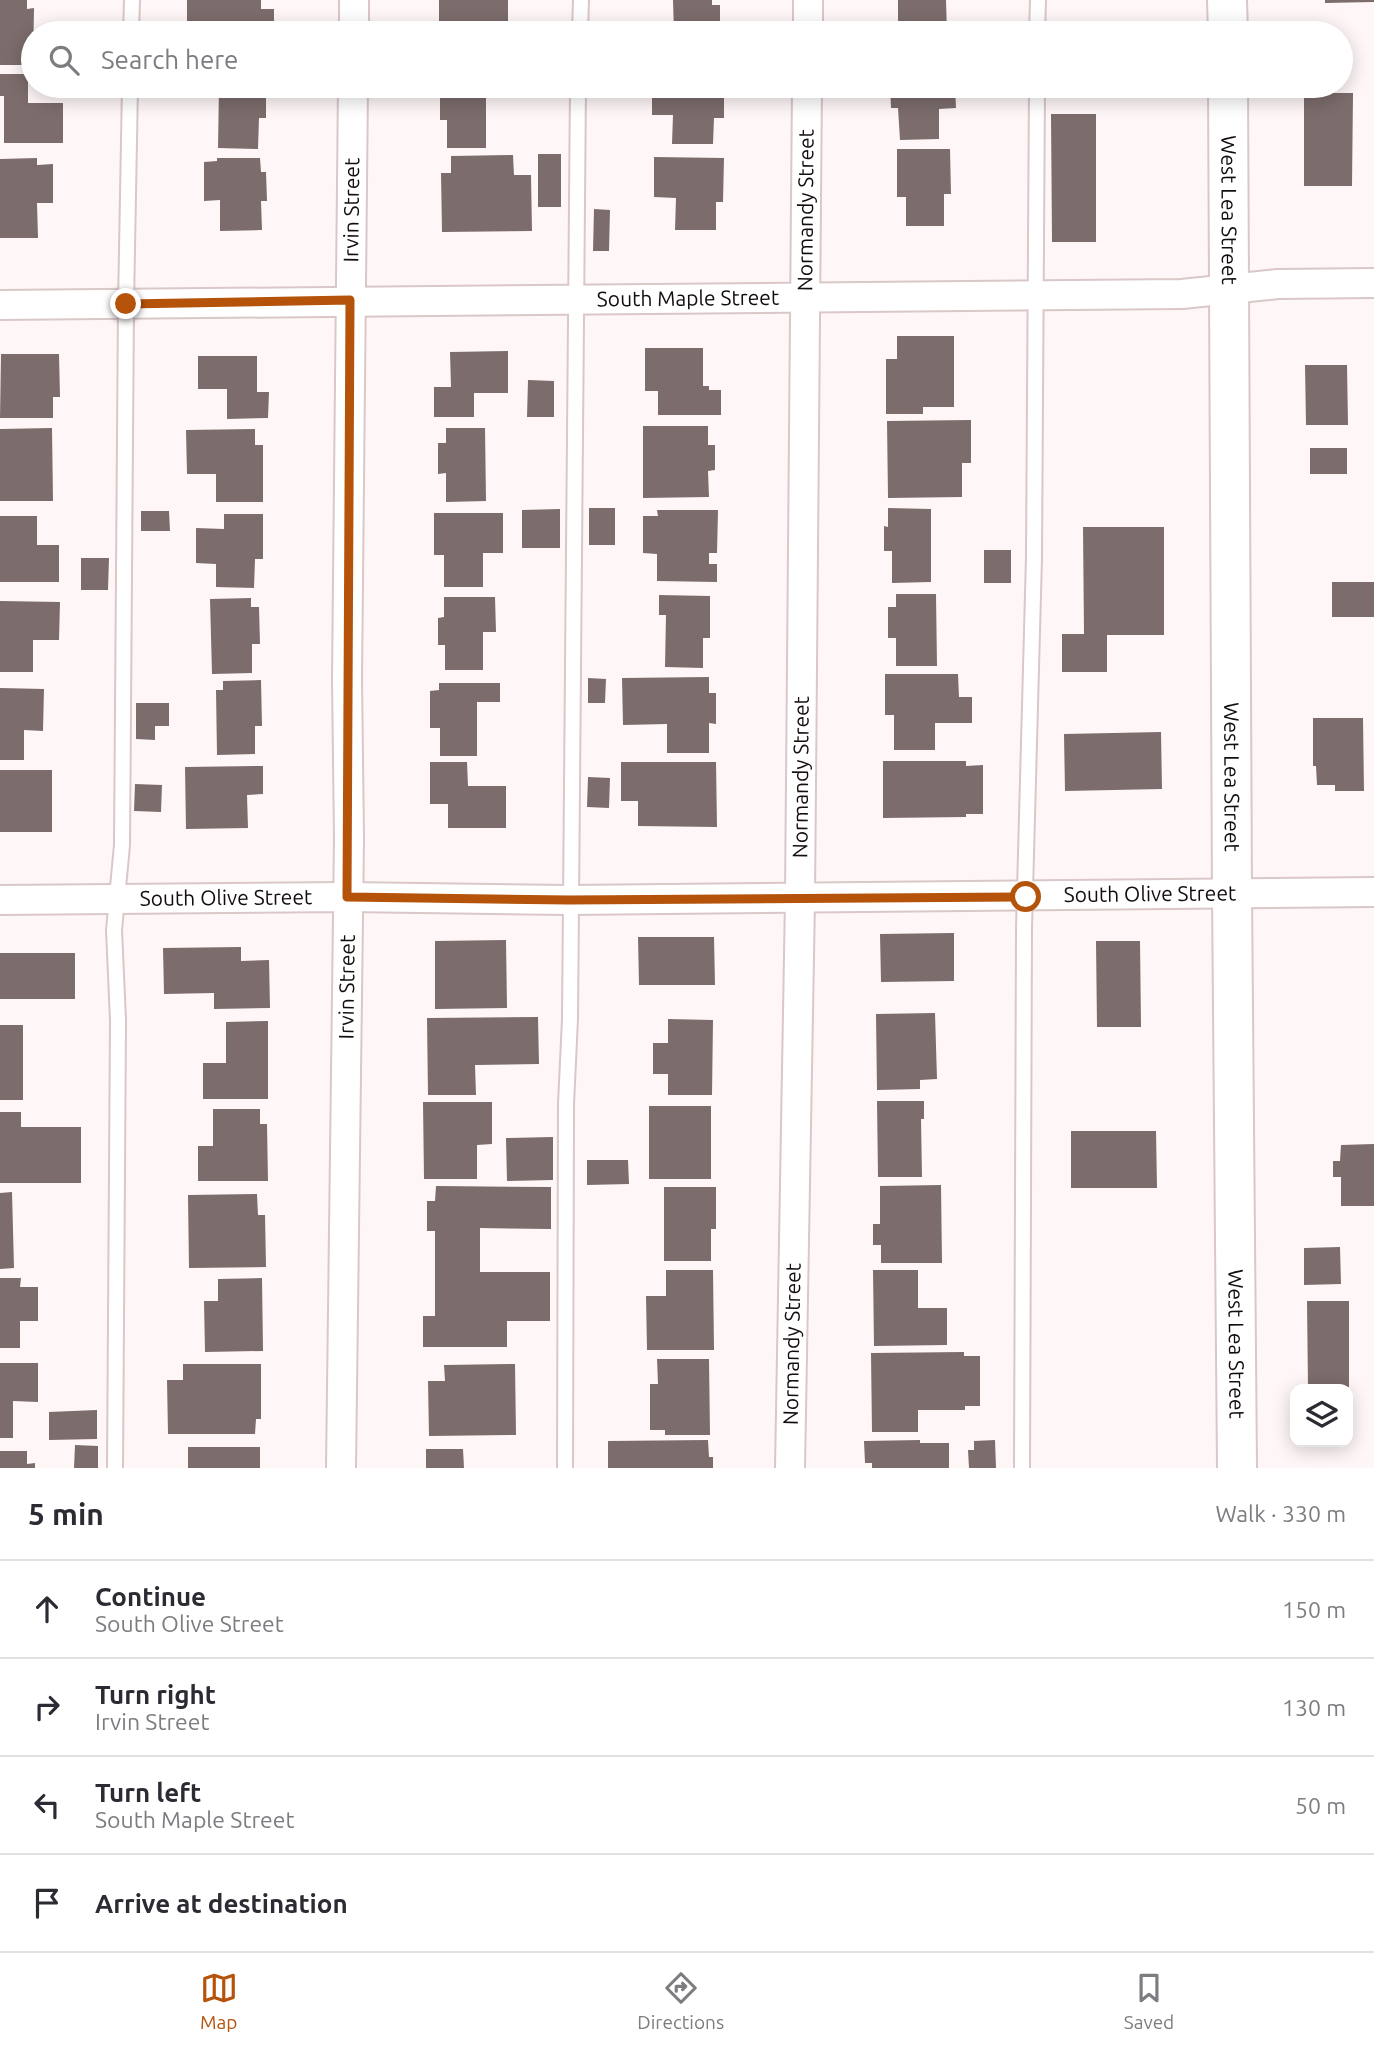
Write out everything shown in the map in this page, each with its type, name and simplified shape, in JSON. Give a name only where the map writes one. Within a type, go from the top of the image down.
[{"type":"main road","points":[[1227,0],[1227,21]]},
{"type":"main road","name":"West Lea Street","points":[[1228,98],[1237,1468]]},
{"type":"street","points":[[354,0],[354,21]]},
{"type":"street","points":[[808,0],[808,21]]},
{"type":"street","name":"Irvin Street","points":[[341,1468],[353,98]]},
{"type":"street","name":"Normandy Street","points":[[790,1468],[800,899],[807,98]]},
{"type":"street","name":"South Maple Street","points":[[0,305],[1182,294],[1278,284],[1374,283]]},
{"type":"street","name":"South Olive Street","points":[[0,900],[347,897],[800,899],[1374,892]]},
{"type":"lane","points":[[131,21],[132,0]]},
{"type":"lane","points":[[580,21],[581,0]]},
{"type":"lane","points":[[1037,21],[1038,0]]},
{"type":"lane","points":[[116,1468],[118,1020],[114,930],[122,845],[130,98]]},
{"type":"lane","points":[[565,1468],[579,98]]},
{"type":"lane","points":[[1022,1468],[1026,897],[1034,570],[1037,98]]},
{"type":"building","points":[[0,0],[27,0],[27,9],[34,8],[34,21],[21,21],[21,65],[0,65]]},
{"type":"building","points":[[187,0],[261,0],[261,9],[274,9],[274,21],[187,21]]},
{"type":"building","points":[[439,0],[508,0],[508,21],[439,21]]},
{"type":"building","points":[[673,0],[712,0],[712,5],[720,5],[720,21],[674,21]]},
{"type":"building","points":[[898,0],[946,0],[947,21],[898,21]]},
{"type":"building","points":[[1325,0],[1374,0],[1374,2],[1325,3]]},
{"type":"building","points":[[0,74],[21,74],[21,98],[28,98],[28,103],[63,103],[63,143],[4,143],[4,96],[0,96]]},
{"type":"building","points":[[219,98],[266,98],[266,118],[259,118],[258,149],[218,148]]},
{"type":"building","points":[[440,98],[486,98],[486,148],[447,148],[447,120],[440,120]]},
{"type":"building","points":[[652,98],[724,98],[724,118],[714,118],[713,144],[672,144],[673,115],[652,115]]},
{"type":"building","points":[[891,98],[956,98],[956,108],[939,109],[939,139],[900,140],[898,108],[891,108]]},
{"type":"building","points":[[1304,98],[1353,98],[1352,186],[1304,186]]},
{"type":"building","points":[[1051,114],[1096,114],[1096,242],[1052,242]]},
{"type":"building","points":[[897,149],[950,149],[951,194],[944,194],[944,226],[906,226],[906,197],[897,197]]},
{"type":"building","points":[[538,154],[561,154],[561,207],[538,207]]},
{"type":"building","points":[[513,155],[514,175],[531,175],[532,231],[442,232],[441,173],[451,173],[451,156]]},
{"type":"building","points":[[654,157],[724,158],[723,202],[716,202],[716,230],[675,230],[676,198],[654,197]]},
{"type":"building","points":[[37,158],[37,165],[53,164],[53,203],[37,203],[38,238],[0,238],[0,159]]},
{"type":"building","points":[[217,158],[260,158],[261,172],[266,172],[267,201],[261,201],[262,230],[220,231],[220,200],[204,201],[204,162],[217,161]]},
{"type":"building","points":[[594,209],[610,210],[609,251],[593,251]]},
{"type":"building","points":[[897,336],[954,336],[954,407],[923,407],[923,414],[886,414],[886,359],[897,359]]},
{"type":"building","points":[[645,348],[703,348],[703,386],[709,386],[709,390],[721,390],[721,415],[658,415],[658,391],[645,391]]},
{"type":"building","points":[[508,351],[508,393],[474,393],[474,417],[434,417],[434,387],[451,387],[450,352]]},
{"type":"building","points":[[1,354],[59,354],[60,397],[53,397],[53,418],[0,418]]},
{"type":"building","points":[[198,356],[257,356],[257,392],[269,392],[268,418],[227,419],[227,389],[198,389]]},
{"type":"building","points":[[1305,365],[1347,365],[1348,425],[1306,425]]},
{"type":"building","points":[[528,380],[554,381],[554,417],[527,417]]},
{"type":"building","points":[[971,420],[971,463],[962,463],[962,497],[888,498],[887,421]]},
{"type":"building","points":[[643,426],[708,426],[708,445],[715,445],[715,470],[708,471],[709,497],[643,498]]},
{"type":"building","points":[[52,428],[53,501],[0,501],[0,429]]},
{"type":"building","points":[[446,428],[485,428],[486,501],[446,502],[446,473],[438,474],[438,443],[446,443]]},
{"type":"building","points":[[255,429],[255,445],[263,445],[263,502],[216,502],[216,474],[187,474],[186,430]]},
{"type":"building","points":[[1310,448],[1347,448],[1347,474],[1310,474]]},
{"type":"building","points":[[589,508],[615,508],[615,545],[589,545]]},
{"type":"building","points":[[888,508],[931,509],[931,582],[892,583],[892,551],[884,551],[884,526],[888,527]]},
{"type":"building","points":[[560,509],[560,548],[522,548],[522,510]]},
{"type":"building","points":[[657,510],[718,510],[717,553],[709,553],[709,564],[717,564],[717,582],[657,581],[657,554],[643,553],[643,516],[658,516]]},
{"type":"building","points":[[141,511],[169,511],[170,531],[141,531]]},
{"type":"building","points":[[434,513],[503,513],[503,553],[483,553],[483,587],[444,587],[444,555],[434,555]]},
{"type":"building","points":[[224,514],[263,514],[263,559],[255,559],[254,588],[216,587],[216,564],[196,563],[196,528],[224,529]]},
{"type":"building","points":[[0,516],[37,516],[37,545],[59,545],[59,582],[0,582]]},
{"type":"building","points":[[1083,527],[1164,527],[1164,635],[1107,635],[1107,672],[1062,672],[1062,634],[1084,634]]},
{"type":"building","points":[[984,550],[1011,550],[1011,583],[984,583]]},
{"type":"building","points":[[81,558],[109,558],[108,590],[81,590]]},
{"type":"building","points":[[1332,582],[1374,582],[1374,617],[1332,617]]},
{"type":"building","points":[[896,594],[936,594],[937,666],[896,666],[896,638],[888,638],[888,607],[896,607]]},
{"type":"building","points":[[659,595],[710,596],[710,638],[703,638],[703,668],[665,667],[666,615],[659,615]]},
{"type":"building","points":[[444,597],[495,597],[496,632],[483,632],[483,670],[445,670],[445,645],[438,645],[438,618],[444,617]]},
{"type":"building","points":[[251,598],[251,607],[259,607],[260,644],[252,644],[252,673],[212,674],[210,599]]},
{"type":"building","points":[[0,601],[60,602],[59,640],[33,640],[33,672],[0,672]]},
{"type":"building","points":[[885,674],[958,674],[959,697],[972,697],[972,723],[935,723],[935,750],[894,750],[894,715],[885,715]]},
{"type":"building","points":[[709,677],[709,693],[716,693],[716,724],[709,723],[709,753],[667,753],[667,724],[623,725],[622,678]]},
{"type":"building","points":[[588,678],[606,679],[605,703],[588,703]]},
{"type":"building","points":[[261,680],[262,726],[255,726],[255,754],[217,755],[216,690],[223,690],[223,681]]},
{"type":"building","points":[[439,683],[500,683],[500,702],[477,702],[477,756],[440,756],[440,728],[430,728],[430,691],[439,690]]},
{"type":"building","points":[[0,688],[44,689],[43,731],[24,730],[24,760],[0,760]]},
{"type":"building","points":[[136,703],[169,703],[169,726],[155,726],[155,740],[136,739]]},
{"type":"building","points":[[1313,718],[1363,718],[1364,791],[1335,791],[1335,785],[1317,785],[1316,766],[1313,766]]},
{"type":"building","points":[[1161,732],[1162,789],[1065,791],[1064,734]]},
{"type":"building","points":[[883,761],[966,761],[966,766],[983,765],[983,814],[966,814],[966,817],[883,818]]},
{"type":"building","points":[[430,762],[467,762],[468,786],[506,786],[506,828],[448,828],[448,804],[430,804]]},
{"type":"building","points":[[621,762],[716,762],[717,827],[638,826],[638,801],[621,801]]},
{"type":"building","points":[[263,766],[263,794],[247,795],[248,828],[186,829],[185,767]]},
{"type":"building","points":[[0,770],[52,770],[52,832],[0,832]]},
{"type":"building","points":[[588,777],[610,778],[609,808],[587,807]]},
{"type":"building","points":[[135,784],[162,785],[161,812],[134,811]]},
{"type":"building","points":[[954,933],[954,981],[881,982],[880,934]]},
{"type":"building","points":[[638,937],[714,937],[715,985],[639,985]]},
{"type":"building","points":[[506,940],[507,1008],[435,1009],[435,941]]},
{"type":"building","points":[[1096,941],[1140,941],[1141,1027],[1097,1027]]},
{"type":"building","points":[[241,947],[241,961],[269,960],[270,1008],[214,1009],[214,993],[164,994],[163,948]]},
{"type":"building","points":[[0,953],[75,953],[75,999],[0,999]]},
{"type":"building","points":[[935,1013],[937,1079],[920,1080],[920,1089],[877,1090],[876,1014]]},
{"type":"building","points":[[538,1017],[539,1064],[475,1065],[476,1095],[428,1095],[427,1018]]},
{"type":"building","points":[[668,1019],[713,1020],[712,1095],[668,1095],[668,1074],[653,1074],[653,1043],[668,1043]]},
{"type":"building","points":[[268,1021],[268,1099],[203,1099],[203,1063],[226,1063],[226,1022]]},
{"type":"building","points":[[0,1025],[23,1025],[23,1100],[0,1100]]},
{"type":"building","points":[[877,1101],[924,1101],[924,1119],[921,1119],[922,1177],[878,1177]]},
{"type":"building","points":[[423,1102],[492,1102],[492,1144],[477,1145],[477,1179],[424,1179]]},
{"type":"building","points":[[649,1106],[711,1106],[711,1179],[649,1179]]},
{"type":"building","points":[[213,1109],[260,1109],[260,1124],[267,1124],[268,1181],[198,1181],[198,1146],[213,1146]]},
{"type":"building","points":[[0,1112],[21,1112],[21,1127],[81,1127],[81,1183],[0,1183]]},
{"type":"building","points":[[1071,1131],[1156,1131],[1157,1188],[1071,1188]]},
{"type":"building","points":[[553,1137],[553,1180],[507,1181],[506,1138]]},
{"type":"building","points":[[1374,1144],[1374,1206],[1341,1206],[1341,1177],[1333,1177],[1333,1161],[1340,1161],[1341,1145]]},
{"type":"building","points":[[587,1160],[628,1160],[629,1184],[587,1185]]},
{"type":"building","points":[[941,1185],[942,1263],[881,1263],[881,1245],[873,1245],[873,1224],[880,1224],[880,1186]]},
{"type":"building","points":[[436,1186],[551,1187],[551,1229],[480,1228],[480,1272],[550,1272],[550,1321],[507,1321],[507,1347],[423,1347],[423,1316],[435,1316],[435,1231],[427,1231],[427,1201],[435,1201]]},
{"type":"building","points":[[664,1187],[716,1187],[716,1229],[711,1229],[711,1261],[664,1261]]},
{"type":"building","points":[[12,1192],[14,1268],[0,1269],[0,1193]]},
{"type":"building","points":[[257,1194],[258,1215],[265,1215],[266,1267],[189,1268],[188,1195]]},
{"type":"building","points":[[1340,1247],[1341,1284],[1304,1285],[1304,1248]]},
{"type":"building","points":[[666,1270],[713,1270],[714,1350],[647,1350],[646,1296],[666,1296]]},
{"type":"building","points":[[873,1270],[918,1270],[918,1308],[947,1308],[947,1345],[874,1346]]},
{"type":"building","points":[[0,1278],[21,1278],[20,1287],[38,1287],[38,1321],[20,1321],[20,1348],[0,1348]]},
{"type":"building","points":[[262,1278],[263,1351],[205,1352],[204,1301],[218,1301],[218,1279]]},
{"type":"building","points":[[1307,1301],[1349,1301],[1349,1384],[1308,1384]]},
{"type":"building","points":[[964,1352],[964,1356],[980,1356],[980,1406],[965,1406],[965,1410],[918,1410],[918,1432],[872,1432],[871,1353]]},
{"type":"building","points":[[657,1359],[709,1359],[710,1435],[665,1435],[665,1430],[650,1430],[650,1384],[658,1384]]},
{"type":"building","points":[[0,1363],[38,1363],[38,1402],[13,1401],[13,1438],[0,1438]]},
{"type":"building","points":[[183,1364],[261,1364],[261,1419],[256,1419],[255,1434],[168,1434],[167,1380],[183,1380]]},
{"type":"building","points":[[515,1364],[516,1435],[429,1436],[428,1381],[445,1381],[444,1365]]},
{"type":"building","points":[[97,1410],[97,1439],[49,1440],[49,1412]]},
{"type":"building","points":[[708,1440],[713,1468],[608,1468],[608,1441]]},
{"type":"building","points":[[920,1440],[920,1443],[949,1443],[949,1468],[872,1468],[872,1463],[865,1463],[864,1441]]},
{"type":"building","points":[[995,1440],[996,1468],[969,1468],[968,1450],[974,1450],[974,1441]]},
{"type":"building","points":[[75,1445],[98,1446],[98,1468],[74,1468]]},
{"type":"building","points":[[188,1447],[260,1447],[260,1468],[188,1468]]},
{"type":"building","points":[[426,1449],[463,1449],[464,1468],[426,1468]]},
{"type":"building","points":[[0,1451],[27,1451],[27,1464],[35,1463],[35,1468],[0,1468]]},
{"type":"route","points":[[126,304],[350,300],[347,897],[569,900],[1026,897]]}]
